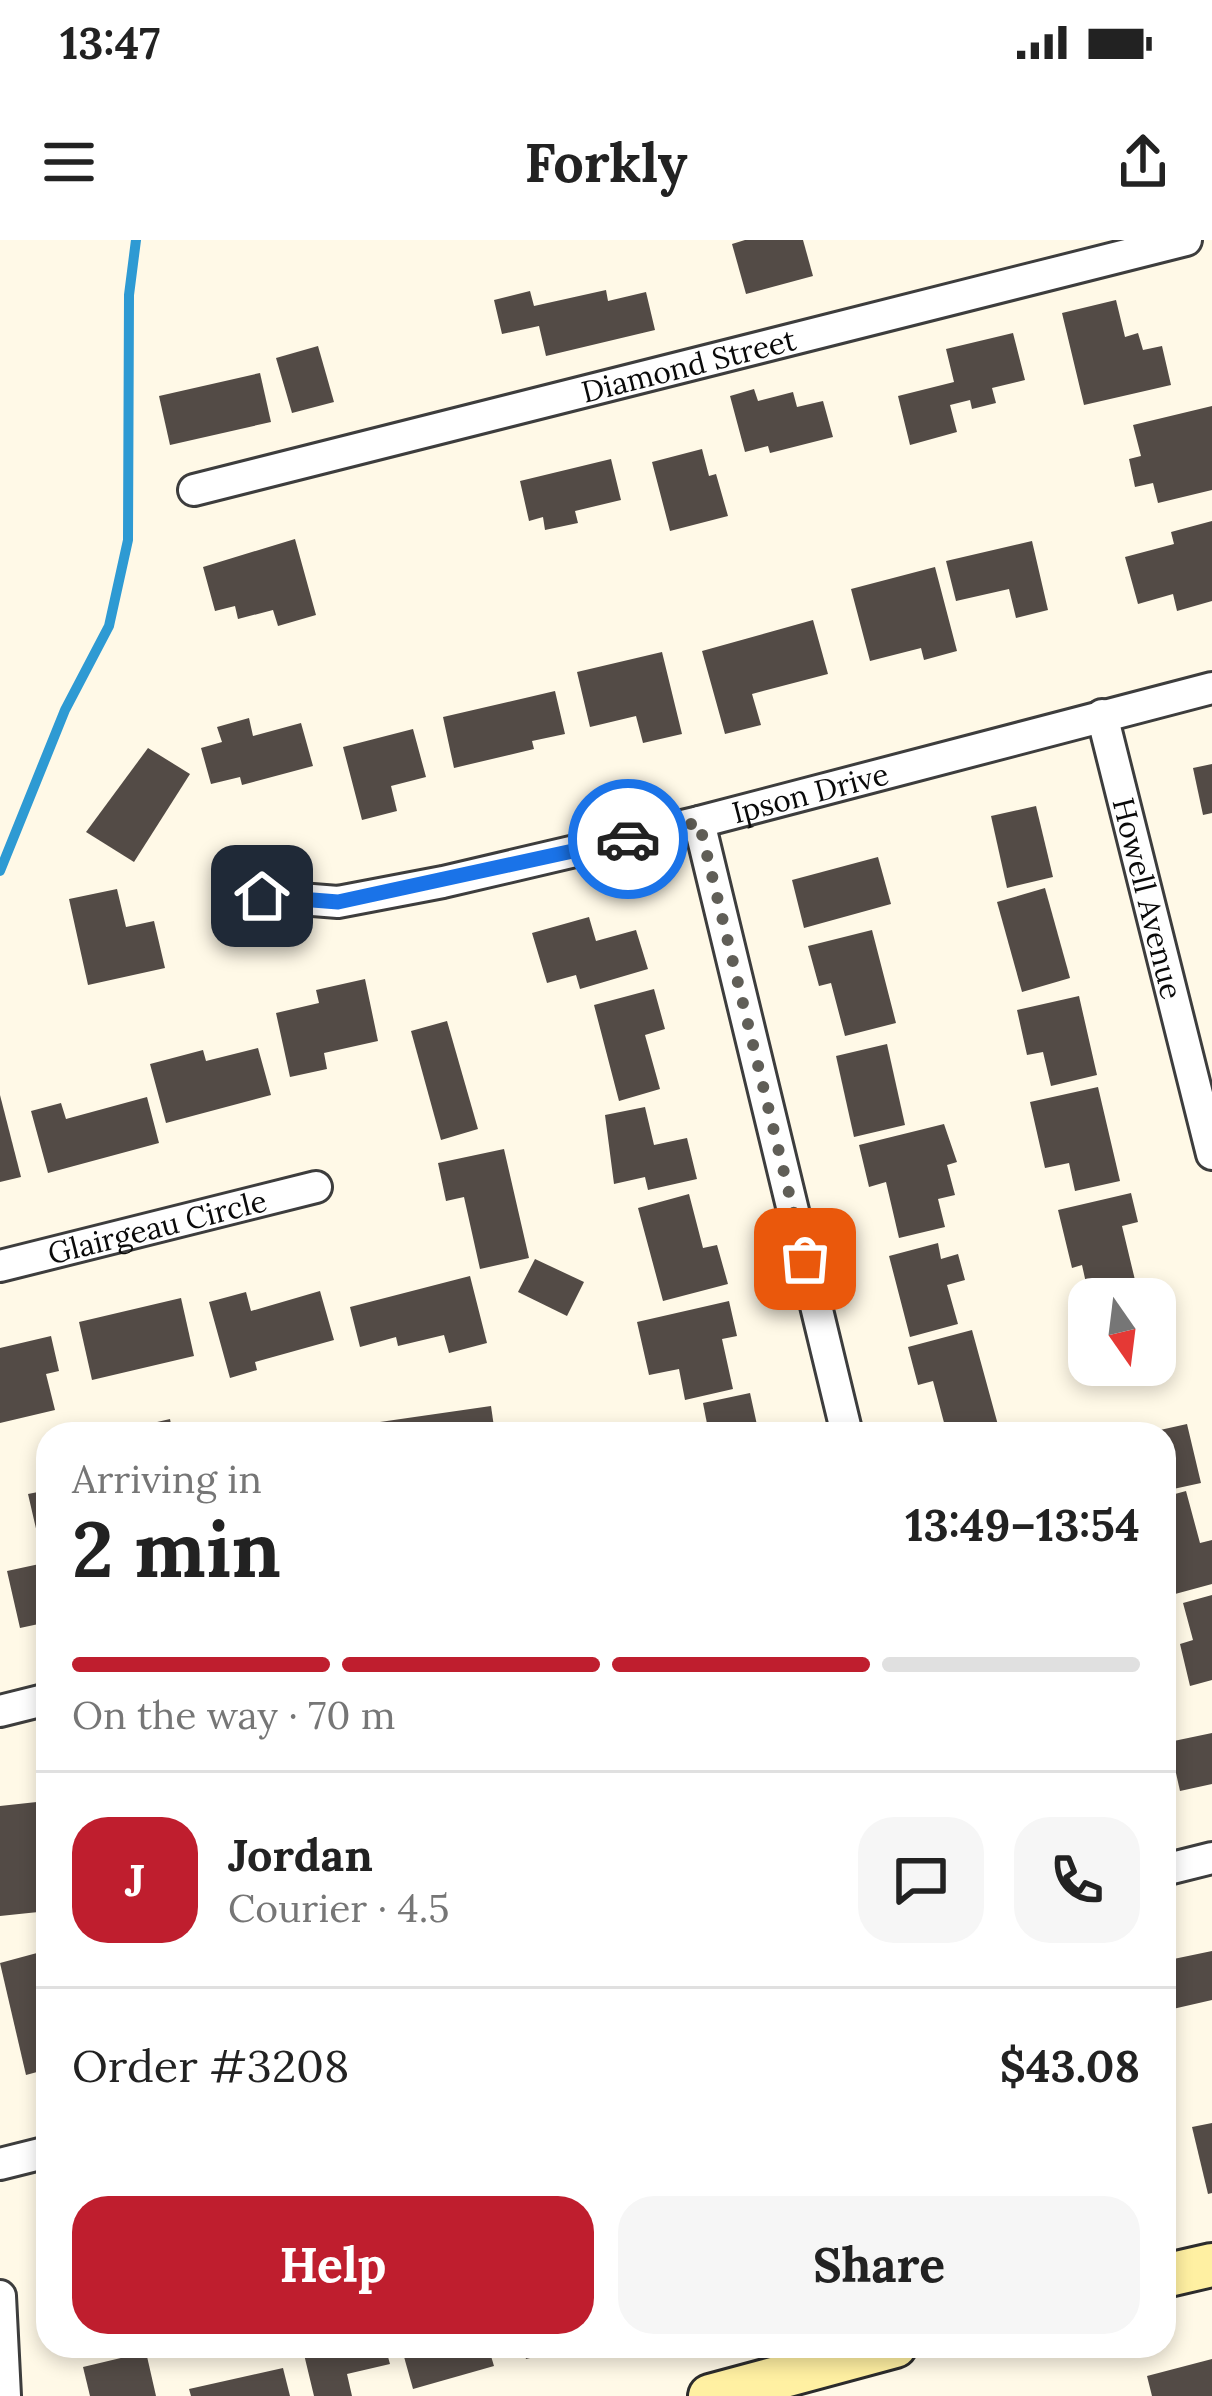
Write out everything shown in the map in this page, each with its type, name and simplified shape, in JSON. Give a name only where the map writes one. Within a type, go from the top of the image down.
[{"type":"main road","points":[[1176,2273],[1212,2265]]},
{"type":"main road","points":[[710,2396],[851,2358]]},
{"type":"street","name":"Diamond Street","points":[[194,490],[1186,240]]},
{"type":"street","name":"Ipson Drive","points":[[262,896],[338,902],[699,822],[1212,688]]},
{"type":"street","name":"Howell Avenue","points":[[1102,716],[1212,1154]]},
{"type":"street","points":[[699,822],[844,1422]]},
{"type":"street","name":"Glairgeau Circle","points":[[0,1266],[316,1187]]},
{"type":"street","points":[[0,1711],[36,1702]]},
{"type":"street","points":[[1176,1867],[1212,1858]]},
{"type":"street","points":[[0,2164],[36,2155]]},
{"type":"street","points":[[0,2296],[5,2396]]},
{"type":"building","points":[[803,240],[813,276],[746,294],[732,244]]},
{"type":"building","points":[[606,290],[608,301],[646,292],[655,330],[546,356],[539,326],[502,334],[494,300],[530,291],[534,306]]},
{"type":"building","points":[[1116,300],[1125,337],[1138,333],[1143,350],[1162,346],[1171,385],[1084,405],[1062,313]]},
{"type":"building","points":[[1013,333],[1025,380],[992,388],[996,403],[972,409],[970,400],[950,405],[957,432],[910,445],[898,396],[954,382],[946,349]]},
{"type":"building","points":[[318,346],[334,402],[292,413],[276,358]]},
{"type":"building","points":[[260,373],[271,422],[170,445],[159,396]]},
{"type":"building","points":[[754,389],[758,401],[793,392],[797,407],[823,401],[833,437],[770,453],[768,446],[745,452],[730,396]]},
{"type":"building","points":[[1212,406],[1212,490],[1158,503],[1153,483],[1135,487],[1129,459],[1141,456],[1133,425]]},
{"type":"building","points":[[702,449],[709,476],[716,474],[728,516],[670,531],[652,462]]},
{"type":"building","points":[[611,459],[621,500],[575,511],[578,523],[545,530],[543,517],[529,521],[520,481]]},
{"type":"building","points":[[1212,521],[1212,601],[1177,611],[1173,594],[1138,604],[1125,557],[1174,544],[1171,532]]},
{"type":"building","points":[[295,539],[316,615],[278,626],[273,610],[238,619],[235,606],[215,611],[203,567]]},
{"type":"building","points":[[1032,541],[1048,610],[1016,618],[1009,589],[956,601],[946,561]]},
{"type":"building","points":[[935,567],[957,651],[924,660],[921,648],[870,661],[851,589]]},
{"type":"building","points":[[813,620],[828,674],[752,694],[761,725],[725,734],[702,651]]},
{"type":"building","points":[[662,652],[682,734],[643,743],[636,716],[590,727],[577,672]]},
{"type":"building","points":[[555,691],[565,734],[532,741],[534,749],[454,768],[443,717]]},
{"type":"building","points":[[249,718],[253,736],[301,723],[313,766],[242,785],[240,777],[211,784],[201,748],[222,742],[217,727]]},
{"type":"building","points":[[413,729],[426,777],[391,786],[397,811],[362,820],[343,747]]},
{"type":"building","points":[[148,748],[190,774],[134,862],[86,832]]},
{"type":"building","points":[[1212,764],[1212,813],[1203,815],[1193,768]]},
{"type":"building","points":[[1036,806],[1053,877],[1007,888],[991,816]]},
{"type":"building","points":[[878,857],[891,904],[804,928],[792,880]]},
{"type":"building","points":[[1045,888],[1070,978],[1022,992],[997,902]]},
{"type":"building","points":[[117,889],[126,927],[154,921],[165,968],[88,985],[69,899]]},
{"type":"building","points":[[589,917],[596,941],[636,930],[648,969],[580,989],[576,975],[547,983],[532,933]]},
{"type":"building","points":[[872,930],[896,1023],[845,1036],[831,983],[819,986],[808,946]]},
{"type":"building","points":[[365,979],[378,1041],[324,1053],[327,1069],[290,1077],[276,1013],[319,1003],[316,990]]},
{"type":"building","points":[[654,989],[665,1029],[645,1035],[660,1089],[619,1101],[594,1005]]},
{"type":"building","points":[[1079,996],[1097,1075],[1051,1086],[1043,1052],[1027,1055],[1017,1010]]},
{"type":"building","points":[[447,1021],[478,1129],[441,1140],[411,1031]]},
{"type":"building","points":[[887,1044],[905,1125],[854,1137],[836,1056]]},
{"type":"building","points":[[258,1048],[271,1095],[166,1123],[150,1064],[203,1050],[206,1061]]},
{"type":"building","points":[[1098,1087],[1120,1181],[1075,1191],[1069,1163],[1045,1168],[1030,1102]]},
{"type":"building","points":[[0,1095],[21,1177],[0,1182]]},
{"type":"building","points":[[147,1097],[159,1143],[48,1173],[31,1111],[61,1103],[66,1119]]},
{"type":"building","points":[[645,1107],[654,1145],[687,1138],[697,1179],[648,1190],[645,1177],[614,1184],[605,1115]]},
{"type":"building","points":[[944,1124],[957,1162],[947,1165],[955,1195],[938,1199],[945,1227],[899,1238],[886,1182],[869,1187],[859,1145]]},
{"type":"building","points":[[504,1149],[529,1258],[480,1269],[464,1197],[446,1201],[438,1163]]},
{"type":"building","points":[[1131,1193],[1138,1222],[1122,1226],[1135,1278],[1085,1278],[1082,1265],[1072,1268],[1058,1210]]},
{"type":"building","points":[[689,1194],[703,1248],[717,1245],[728,1284],[663,1301],[638,1208]]},
{"type":"building","points":[[938,1243],[941,1259],[958,1254],[965,1280],[947,1285],[958,1324],[910,1337],[889,1256]]},
{"type":"building","points":[[535,1259],[584,1282],[567,1316],[518,1292]]},
{"type":"building","points":[[470,1276],[487,1343],[449,1353],[444,1335],[398,1346],[396,1337],[360,1347],[350,1307]]},
{"type":"building","points":[[320,1291],[334,1340],[255,1362],[257,1370],[230,1378],[209,1302],[246,1292],[251,1311]]},
{"type":"building","points":[[181,1298],[194,1356],[92,1380],[79,1322]]},
{"type":"building","points":[[729,1301],[737,1336],[722,1339],[733,1389],[685,1400],[679,1369],[649,1375],[637,1322]]},
{"type":"building","points":[[972,1330],[997,1422],[944,1422],[933,1381],[918,1385],[908,1347]]},
{"type":"building","points":[[51,1336],[59,1371],[46,1374],[55,1410],[0,1423],[0,1348]]},
{"type":"building","points":[[750,1393],[756,1422],[707,1422],[703,1403]]},
{"type":"building","points":[[491,1406],[493,1422],[380,1422]]},
{"type":"building","points":[[1187,1424],[1201,1483],[1176,1488],[1176,1426]]},
{"type":"building","points":[[1186,1491],[1200,1543],[1212,1540],[1212,1584],[1176,1594],[1176,1494]]},
{"type":"building","points":[[36,1492],[36,1528],[28,1494]]},
{"type":"building","points":[[36,1565],[36,1625],[20,1628],[7,1571]]},
{"type":"building","points":[[1212,1595],[1212,1680],[1190,1686],[1180,1644],[1193,1640],[1183,1603]]},
{"type":"building","points":[[1212,1733],[1212,1784],[1180,1791],[1176,1741]]},
{"type":"building","points":[[36,1802],[36,1912],[0,1916],[0,1806]]},
{"type":"building","points":[[1212,1951],[1212,2000],[1176,2008],[1176,1958]]},
{"type":"building","points":[[36,1953],[36,2072],[26,2075],[0,1963]]},
{"type":"building","points":[[1212,2123],[1212,2193],[1208,2194],[1192,2127]]},
{"type":"building","points":[[121,2358],[147,2358],[156,2396],[90,2396],[83,2367]]},
{"type":"building","points":[[305,2358],[388,2358],[390,2364],[347,2374],[352,2396],[314,2396]]},
{"type":"building","points":[[404,2358],[492,2358],[494,2366],[413,2389]]},
{"type":"building","points":[[1212,2359],[1212,2396],[1152,2396],[1147,2376]]},
{"type":"building","points":[[283,2368],[290,2396],[191,2396],[189,2389]]},
{"type":"waterway","points":[[0,871],[65,710],[109,626],[128,540],[129,295],[136,240]]},
{"type":"way so far","points":[[628,839],[699,822],[805,1259]]},
{"type":"route","points":[[262,896],[338,902],[628,839]]}]
